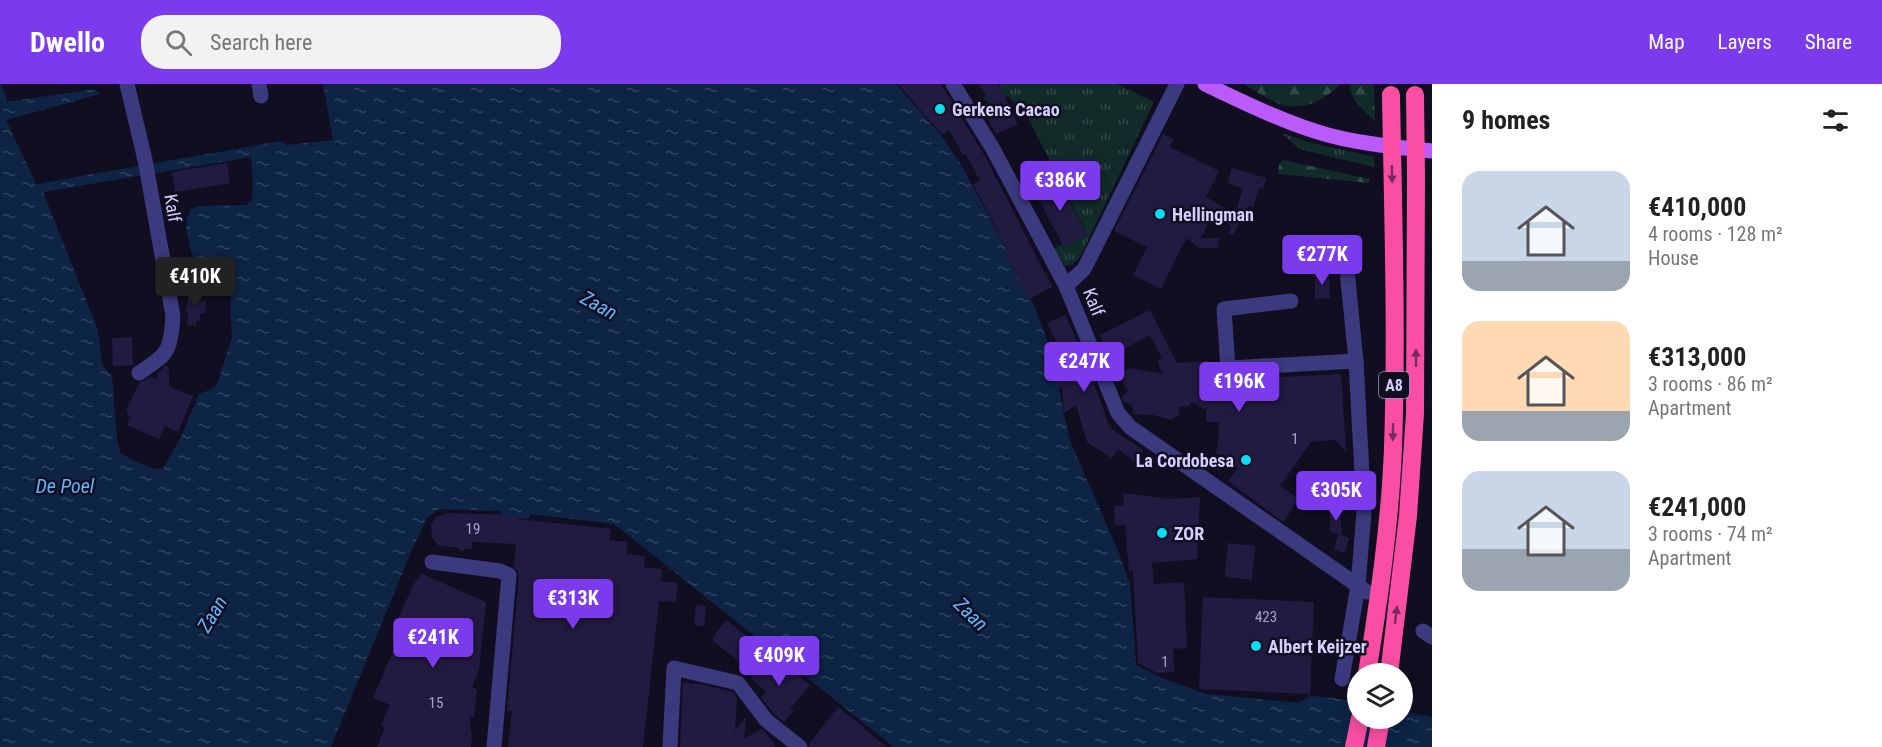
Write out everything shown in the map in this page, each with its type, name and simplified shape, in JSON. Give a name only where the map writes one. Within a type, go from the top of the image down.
[{"type":"highway","name":"A8","points":[[1369,663],[1382,573],[1393,448],[1391,89]]},
{"type":"highway","name":"A8","points":[[1390,663],[1406,528],[1415,413],[1414,89]]},
{"type":"highway","points":[[1354,747],[1358,729]]},
{"type":"highway","points":[[1376,747],[1379,729]]},
{"type":"main road","points":[[1205,84],[1259,109],[1328,135],[1379,145],[1432,151]]},
{"type":"street","name":"Kalf","points":[[127,84],[145,160],[173,316],[168,351],[139,373]]},
{"type":"street","name":"Kalf","points":[[953,84],[993,149],[1066,286],[1118,413],[1130,427],[1363,589]]},
{"type":"street","points":[[1066,286],[1084,269],[1177,84]]},
{"type":"street","points":[[1342,679],[1363,589],[1364,512],[1356,361],[1347,270]]},
{"type":"street","points":[[1291,301],[1224,309],[1228,368],[1356,361]]},
{"type":"street","points":[[432,562],[500,570],[509,575],[494,747]]},
{"type":"street","points":[[670,747],[674,668],[738,683],[766,720],[800,747]]},
{"type":"green space","points":[[1000,84],[1117,84],[1154,102],[1079,259],[1072,265],[1065,266],[1053,249],[1086,232],[1029,120],[1008,96],[989,104],[984,98],[1001,86]]},
{"type":"green space","points":[[1244,84],[1341,84],[1316,102],[1294,107],[1275,102]]},
{"type":"green space","points":[[1351,84],[1374,84],[1375,122],[1356,103],[1349,89]]},
{"type":"green space","points":[[1282,133],[1308,142],[1374,157],[1374,167],[1299,149]]},
{"type":"green space","points":[[1283,160],[1370,179],[1369,183],[1278,174],[1279,165]]},
{"type":"water","points":[[0,84],[7,98],[6,102],[95,89],[100,94],[6,120],[36,184],[281,141],[287,145],[333,140],[323,84],[896,84],[944,139],[963,168],[1036,310],[1050,348],[1070,441],[1117,548],[1130,584],[1136,665],[1162,678],[1206,694],[1298,703],[1311,696],[1347,700],[1347,729],[1413,729],[1413,713],[1432,717],[1432,747],[894,747],[614,524],[530,514],[529,519],[502,516],[500,511],[439,509],[427,518],[411,552],[331,747],[0,747]],"holes":[[[251,157],[252,201],[246,205],[199,206],[191,209],[186,229],[192,255],[199,265],[224,286],[230,295],[232,338],[217,385],[199,394],[182,435],[163,469],[134,461],[120,452],[112,376],[102,365],[98,330],[43,192]]]},
{"type":"building","points":[[898,84],[941,84],[986,158],[1052,287],[1029,299],[973,184],[980,181],[966,154],[963,155],[949,130],[942,135]]},
{"type":"building","points":[[979,84],[998,84],[1018,124],[996,134],[983,110],[992,105]]},
{"type":"building","name":"Hellingman","points":[[1163,134],[1174,139],[1170,147],[1219,171],[1206,197],[1235,214],[1243,188],[1231,185],[1228,181],[1232,168],[1267,178],[1263,189],[1259,188],[1253,207],[1249,206],[1233,235],[1229,233],[1231,226],[1212,215],[1201,238],[1219,238],[1218,248],[1200,248],[1186,238],[1161,289],[1133,275],[1147,247],[1114,231]]},
{"type":"building","points":[[227,163],[230,183],[175,192],[172,172]]},
{"type":"building","points":[[1057,178],[1087,235],[1064,247],[1034,190]]},
{"type":"building","points":[[1329,272],[1330,298],[1315,299],[1315,273]]},
{"type":"building","points":[[189,292],[201,293],[201,301],[206,301],[205,313],[200,313],[200,321],[197,321],[196,326],[187,325]]},
{"type":"building","points":[[1150,310],[1177,363],[1207,361],[1208,381],[1341,374],[1346,451],[1335,440],[1311,442],[1280,486],[1299,499],[1283,522],[1228,481],[1238,468],[1215,452],[1218,447],[1219,422],[1206,422],[1206,409],[1192,402],[1189,406],[1179,407],[1179,415],[1171,420],[1153,415],[1134,414],[1132,405],[1124,402],[1122,397],[1128,391],[1123,383],[1124,378],[1119,373],[1130,368],[1163,374],[1157,361],[1162,358],[1150,335],[1110,356],[1100,335]]},
{"type":"building","points":[[1065,315],[1084,356],[1110,428],[1143,450],[1135,462],[1118,449],[1112,458],[1087,442],[1076,405],[1064,413],[1062,387],[1058,388],[1050,353],[1061,351],[1047,323]]},
{"type":"building","points":[[132,337],[133,365],[113,366],[112,338]]},
{"type":"building","points":[[168,366],[169,386],[193,396],[178,432],[165,426],[159,439],[127,425],[131,417],[127,416],[129,412],[126,411],[139,383],[150,377],[157,380],[157,373]]},
{"type":"building","points":[[1123,493],[1170,499],[1200,497],[1197,559],[1152,563],[1154,584],[1184,582],[1187,648],[1173,649],[1174,672],[1157,673],[1138,663],[1133,570],[1129,571],[1125,525],[1115,525],[1114,506],[1124,505]]},
{"type":"building","points":[[1340,511],[1342,535],[1331,532],[1329,512]]},
{"type":"building","points":[[448,513],[509,515],[519,517],[518,519],[611,529],[609,540],[628,542],[626,554],[645,556],[644,567],[662,569],[661,581],[678,583],[676,602],[659,601],[643,747],[508,747],[512,711],[507,711],[519,576],[514,567],[516,544],[472,542],[472,549],[465,549],[461,552],[458,548],[438,545],[432,538],[431,525],[436,517]]},
{"type":"building","points":[[1338,534],[1349,538],[1345,553],[1334,550]]},
{"type":"building","points":[[1228,543],[1255,546],[1252,580],[1225,577]]},
{"type":"building","points":[[422,574],[486,602],[479,670],[472,687],[477,690],[474,718],[469,716],[471,747],[377,747],[385,727],[381,725],[390,705],[373,698],[398,639],[391,636],[413,585]]},
{"type":"building","name":"Albert Keijzer","points":[[1203,597],[1314,602],[1310,694],[1199,689]]},
{"type":"building","points":[[696,605],[706,606],[704,626],[694,625]]},
{"type":"building","points":[[726,620],[754,642],[739,661],[713,641],[713,637]]},
{"type":"building","points":[[770,654],[810,685],[790,709],[793,711],[784,722],[773,713],[761,697],[766,691],[750,678]]},
{"type":"building","points":[[683,683],[701,684],[732,692],[737,699],[735,731],[746,717],[744,739],[762,729],[776,747],[680,747]]},
{"type":"building","points":[[838,707],[887,747],[810,747],[809,744]]},
{"type":"place","name":"Gerkens Cacao","points":[[940,109]]},
{"type":"place","name":"Hellingman","points":[[1160,214]]},
{"type":"place","name":"La Cordobesa","points":[[1246,460]]},
{"type":"place","name":"ZOR","points":[[1162,533]]},
{"type":"place","name":"Albert Keijzer","points":[[1256,646]]},
{"type":"water label","name":"Zaan","points":[[599,305]]},
{"type":"water label","name":"De Poel","points":[[65,486]]},
{"type":"water label","name":"Zaan","points":[[212,614]]},
{"type":"water label","name":"Zaan","points":[[971,614]]}]
